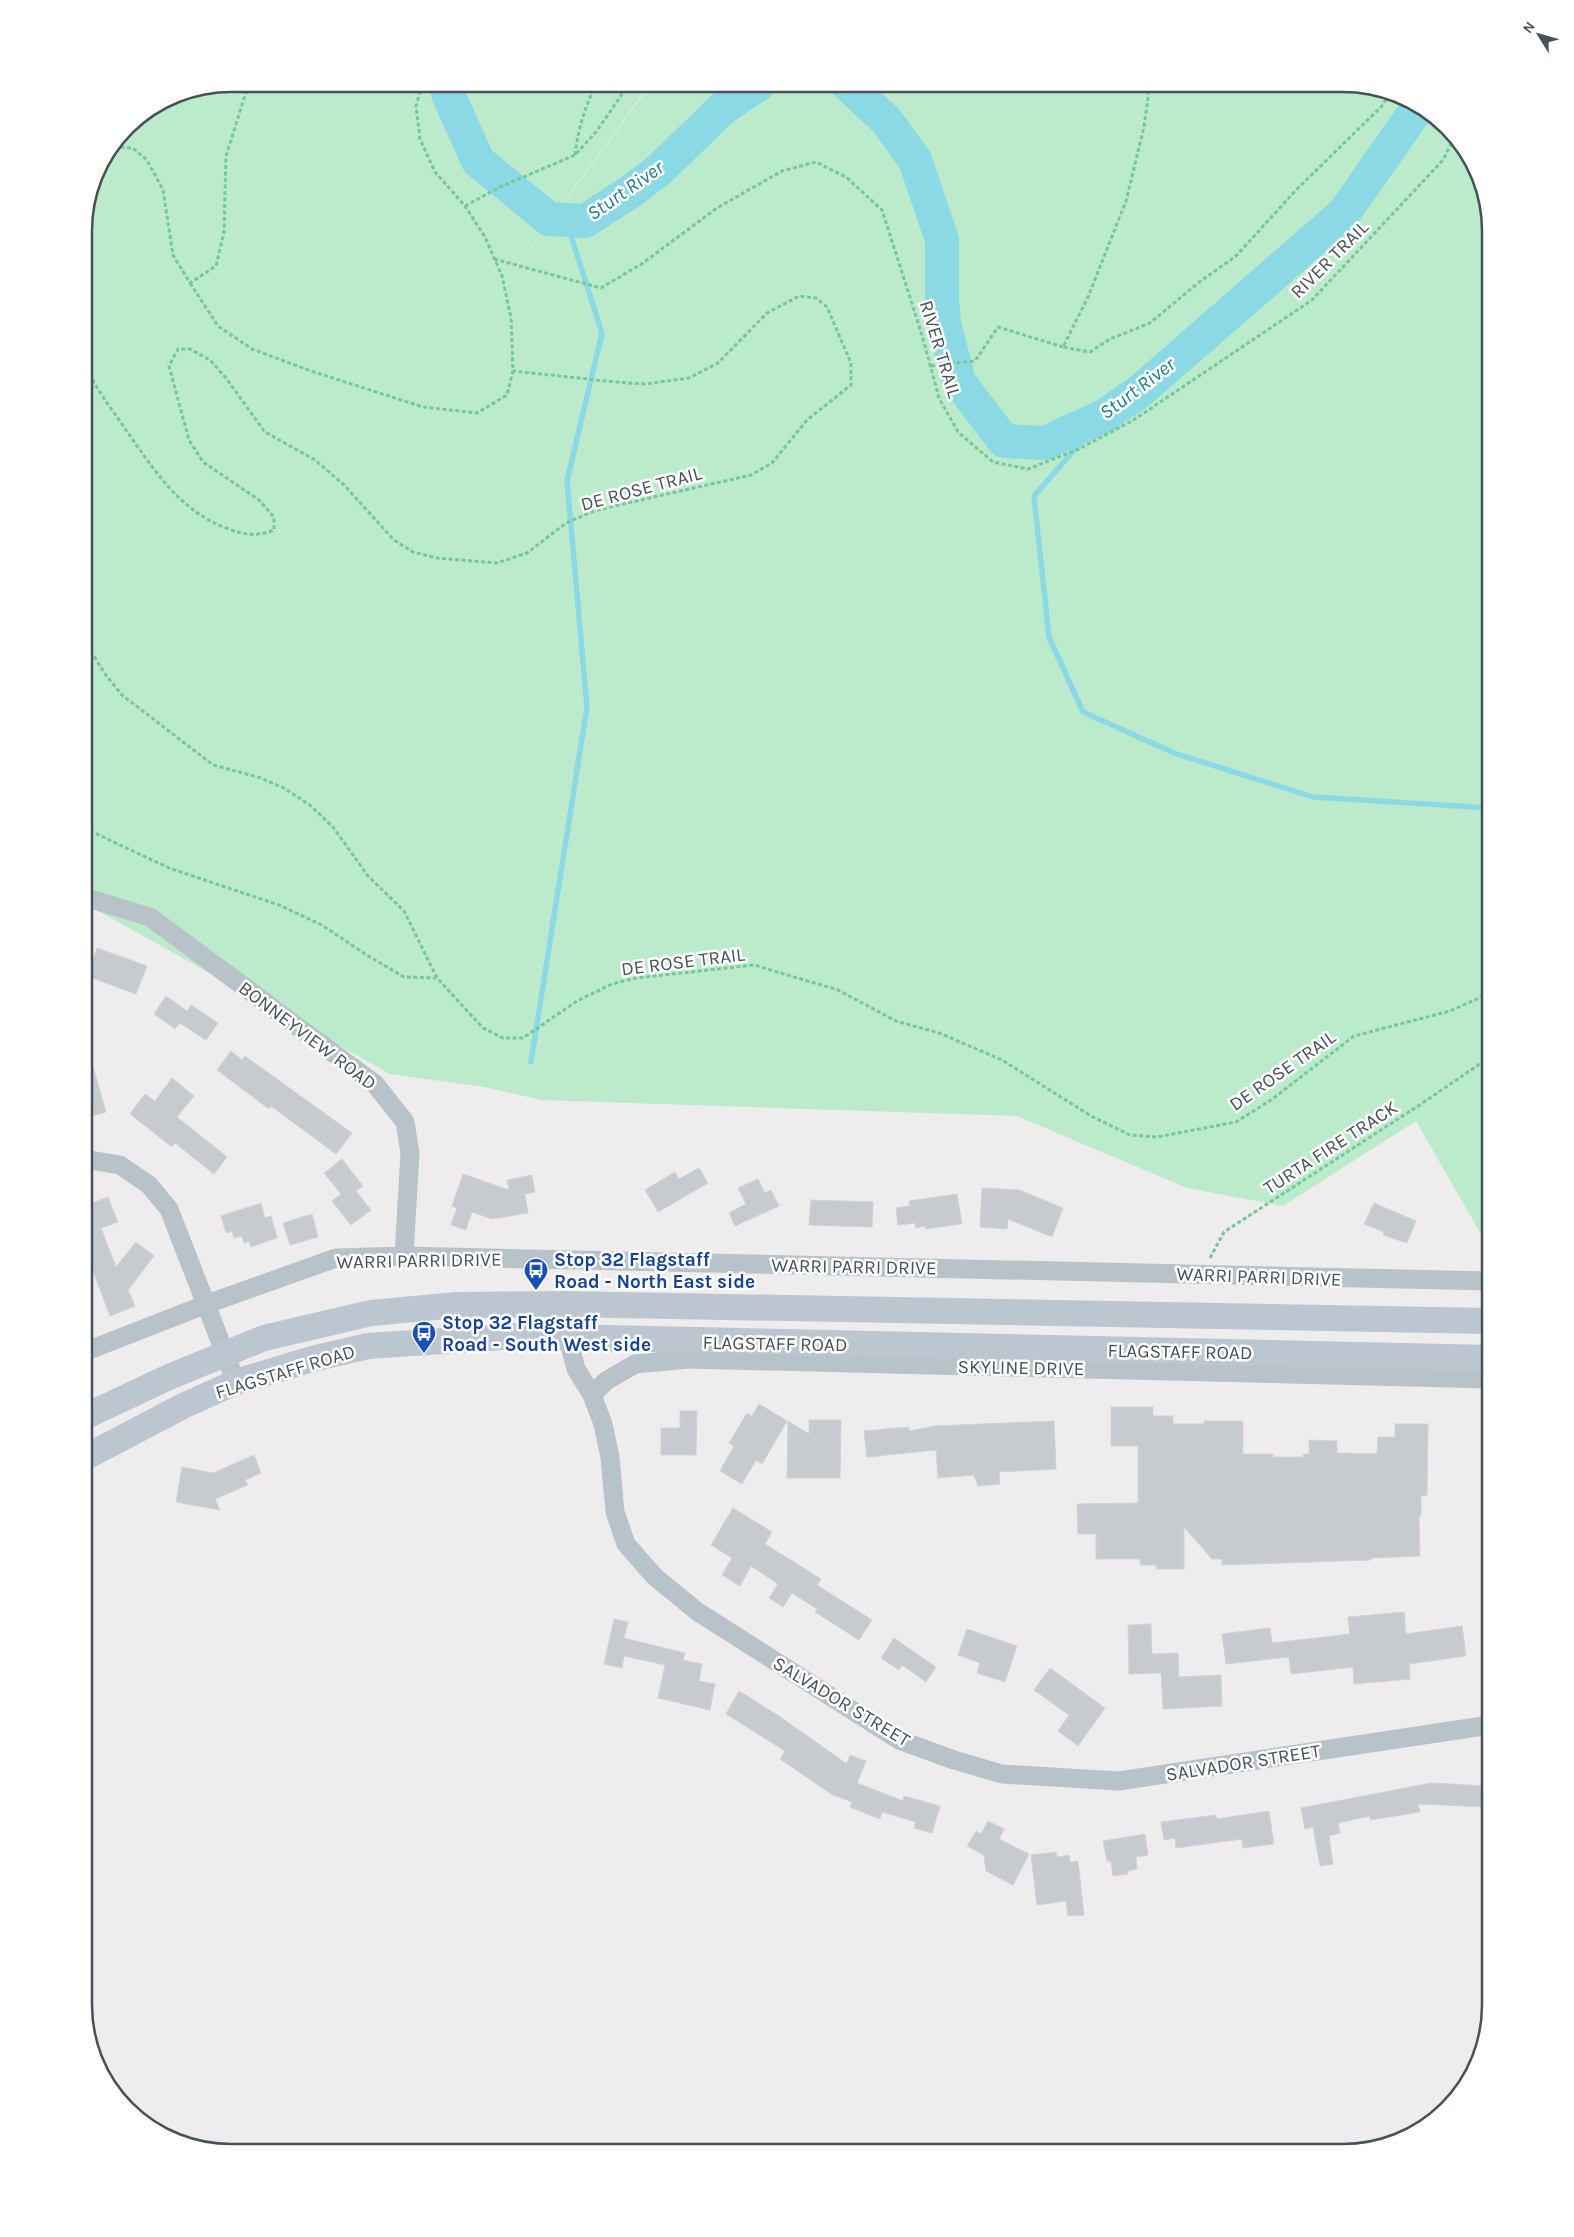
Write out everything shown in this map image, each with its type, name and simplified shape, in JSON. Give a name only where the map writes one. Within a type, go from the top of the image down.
[{"type":"main road","name":"FLAGSTAFF ROAD","points":[[92,1413],[225,1353],[264,1338],[370,1313],[457,1305],[565,1304],[1482,1321]]},
{"type":"main road","name":"FLAGSTAFF ROAD","points":[[92,1454],[183,1406],[236,1382],[312,1359],[368,1346],[517,1336],[1482,1358]]},
{"type":"street","name":"BONNEYVIEW ROAD","points":[[93,900],[150,918],[375,1084],[406,1122],[410,1153],[404,1256]]},
{"type":"street","points":[[92,1160],[120,1165],[149,1185],[169,1209],[236,1382]]},
{"type":"street","name":"WARRI PARRI DRIVE","points":[[92,1349],[207,1304],[336,1258],[404,1256],[1482,1281]]},
{"type":"street","name":"SALVADOR STREET","points":[[565,1304],[568,1338],[576,1369],[592,1395],[603,1424],[610,1457],[615,1512],[626,1544],[655,1577],[698,1612],[900,1740],[954,1760],[1002,1774],[1119,1781],[1482,1726]]},
{"type":"street","name":"SKYLINE DRIVE","points":[[592,1395],[606,1381],[636,1364],[689,1358],[1482,1379]]},
{"type":"path","points":[[190,283],[216,266],[224,232],[226,156],[246,92]]},
{"type":"path","points":[[121,147],[133,148],[147,160],[163,190],[173,255],[218,326],[252,350],[311,371],[423,407],[477,412],[507,395],[513,371],[511,318],[502,276],[485,237],[465,206],[435,172],[420,139],[416,106],[420,92]]},
{"type":"path","points":[[575,155],[577,134],[592,92]]},
{"type":"path","points":[[465,206],[500,186],[575,155],[596,132],[623,92]]},
{"type":"path","points":[[1063,347],[1088,297],[1126,201],[1144,127],[1149,93]]},
{"type":"path","points":[[930,366],[975,361],[998,327],[1063,347],[1090,352],[1110,339],[1150,323],[1198,283],[1236,256],[1297,189],[1381,107],[1386,100]]},
{"type":"path","name":"RIVER TRAIL","points":[[494,259],[601,288],[643,263],[725,204],[782,171],[816,162],[846,177],[882,210],[901,263],[939,398],[958,432],[993,462],[1028,469],[1079,449],[1132,421],[1312,300],[1443,160],[1451,144]]},
{"type":"path","name":"DE ROSE TRAIL","points":[[93,383],[158,476],[182,502],[209,521],[237,532],[259,535],[274,530],[274,517],[264,506],[203,462],[189,440],[169,366],[178,349],[190,348],[210,360],[225,377],[265,432],[315,460],[344,485],[394,540],[413,552],[437,558],[497,563],[527,553],[566,523],[597,510],[751,475],[772,463],[807,420],[850,385],[851,363],[827,307],[816,298],[799,296],[767,313],[718,363],[689,378],[645,384],[513,371]]},
{"type":"path","name":"DE ROSE TRAIL","points":[[93,655],[104,674],[122,695],[213,765],[258,777],[284,788],[311,806],[333,827],[368,876],[404,911],[437,978],[484,1028],[503,1038],[523,1038],[577,1002],[612,984],[636,978],[754,965],[838,990],[896,1021],[939,1033],[1002,1060],[1091,1116],[1130,1135],[1157,1137],[1236,1122],[1271,1100],[1354,1036],[1450,1011],[1482,996]]},
{"type":"path","points":[[93,832],[169,868],[279,905],[322,925],[404,977],[437,978]]},
{"type":"path","name":"TURTA FIRE TRACK","points":[[1202,1274],[1224,1232],[1421,1104],[1482,1062]]},
{"type":"green space","points":[[231,92],[644,92],[379,455],[645,92],[1352,93],[1370,95],[1404,107],[1420,116],[1441,133],[1463,162],[1471,178],[1477,195],[1482,231],[1482,1236],[1416,1121],[1283,1206],[1187,1188],[1017,1116],[541,1100],[484,1087],[390,1074],[93,908],[93,222],[97,195],[103,178],[121,147],[133,133],[154,116],[178,103],[204,95]]},
{"type":"building","points":[[97,948],[147,966],[136,994],[93,978],[93,960]]},
{"type":"building","points":[[166,996],[187,1011],[191,1005],[218,1023],[206,1040],[180,1023],[175,1029],[154,1014]]},
{"type":"building","points":[[231,1051],[242,1060],[245,1056],[352,1133],[336,1154],[271,1106],[269,1109],[217,1070]]},
{"type":"building","points":[[93,1065],[106,1112],[92,1116]]},
{"type":"building","points":[[172,1078],[194,1096],[177,1117],[227,1157],[214,1174],[175,1143],[172,1147],[130,1114],[145,1094],[155,1101]]},
{"type":"building","points":[[342,1159],[363,1186],[356,1191],[371,1210],[351,1225],[332,1201],[341,1194],[324,1173]]},
{"type":"building","points":[[699,1168],[708,1183],[658,1212],[645,1190],[675,1172],[679,1179]]},
{"type":"building","points":[[463,1174],[509,1190],[507,1180],[532,1175],[535,1192],[525,1194],[528,1213],[492,1219],[472,1212],[466,1230],[451,1225],[457,1208],[452,1206]]},
{"type":"building","points":[[758,1179],[765,1193],[771,1190],[779,1206],[735,1226],[729,1213],[746,1204],[738,1188]]},
{"type":"building","points":[[982,1188],[1019,1190],[1063,1208],[1052,1237],[1008,1219],[1007,1229],[980,1227]]},
{"type":"building","points":[[957,1194],[962,1224],[925,1229],[925,1226],[916,1228],[915,1223],[898,1225],[896,1208],[910,1206],[909,1201]]},
{"type":"building","points":[[108,1197],[118,1222],[101,1228],[116,1267],[136,1242],[154,1256],[128,1290],[135,1306],[110,1316],[92,1269],[92,1203]]},
{"type":"building","points":[[811,1200],[873,1202],[872,1227],[809,1225]]},
{"type":"building","points":[[261,1203],[265,1218],[271,1216],[277,1238],[251,1247],[249,1241],[244,1243],[242,1236],[234,1238],[232,1231],[226,1233],[221,1216]]},
{"type":"building","points":[[1374,1203],[1416,1221],[1407,1243],[1383,1235],[1384,1232],[1364,1224]]},
{"type":"building","points":[[312,1214],[318,1237],[290,1245],[283,1223]]},
{"type":"building","points":[[759,1404],[787,1421],[762,1464],[756,1460],[742,1484],[720,1471],[734,1446],[729,1443],[747,1413],[752,1416]]},
{"type":"building","points":[[1111,1407],[1153,1407],[1153,1416],[1173,1416],[1173,1424],[1204,1424],[1204,1421],[1243,1421],[1243,1454],[1273,1454],[1273,1457],[1303,1457],[1303,1454],[1309,1454],[1309,1440],[1337,1441],[1337,1453],[1377,1454],[1378,1437],[1395,1437],[1395,1424],[1428,1424],[1427,1495],[1421,1496],[1421,1516],[1419,1515],[1420,1556],[1371,1558],[1371,1560],[1222,1565],[1222,1559],[1212,1559],[1184,1527],[1184,1569],[1156,1569],[1156,1565],[1140,1565],[1140,1559],[1096,1559],[1096,1534],[1078,1534],[1077,1504],[1138,1503],[1138,1446],[1111,1446]]},
{"type":"building","points":[[680,1411],[697,1411],[696,1455],[661,1455],[661,1428],[680,1428]]},
{"type":"building","points":[[809,1420],[841,1420],[840,1478],[787,1478],[788,1421],[809,1434]]},
{"type":"building","points":[[1054,1421],[1056,1469],[999,1472],[1000,1484],[978,1486],[974,1475],[938,1478],[936,1450],[867,1457],[864,1431],[908,1427],[910,1431],[934,1426]]},
{"type":"building","points":[[254,1455],[261,1473],[245,1480],[248,1485],[215,1499],[220,1510],[176,1502],[182,1467],[213,1473]]},
{"type":"building","points":[[733,1508],[772,1532],[765,1544],[821,1579],[817,1585],[872,1620],[859,1640],[815,1612],[817,1609],[792,1593],[783,1607],[769,1598],[778,1584],[751,1566],[740,1586],[722,1575],[732,1558],[711,1545]]},
{"type":"building","points":[[1404,1612],[1406,1634],[1462,1626],[1466,1656],[1409,1664],[1410,1679],[1354,1684],[1353,1667],[1291,1674],[1289,1657],[1226,1664],[1222,1634],[1270,1628],[1272,1643],[1350,1634],[1348,1617]]},
{"type":"building","points":[[614,1619],[628,1622],[624,1638],[685,1653],[683,1660],[702,1664],[699,1681],[715,1684],[710,1710],[658,1698],[665,1665],[624,1656],[622,1668],[604,1664]]},
{"type":"building","points":[[1151,1624],[1152,1654],[1178,1653],[1179,1677],[1221,1675],[1222,1706],[1163,1709],[1161,1673],[1129,1674],[1128,1625]]},
{"type":"building","points":[[967,1629],[1017,1646],[1005,1682],[977,1673],[980,1663],[958,1655]]},
{"type":"building","points":[[894,1638],[936,1667],[926,1682],[902,1665],[899,1670],[881,1658]]},
{"type":"building","points":[[1050,1668],[1105,1708],[1078,1746],[1058,1731],[1069,1715],[1034,1690]]},
{"type":"building","points":[[739,1691],[779,1716],[847,1764],[850,1755],[866,1761],[857,1783],[903,1801],[904,1796],[940,1806],[932,1833],[914,1828],[916,1822],[882,1812],[880,1819],[850,1807],[852,1802],[833,1795],[780,1759],[785,1751],[726,1714]]},
{"type":"building","points":[[1431,1783],[1482,1786],[1482,1807],[1418,1804],[1420,1812],[1370,1820],[1370,1816],[1338,1823],[1340,1833],[1329,1836],[1333,1864],[1320,1866],[1313,1827],[1305,1829],[1301,1808]]},
{"type":"building","points":[[1269,1811],[1274,1844],[1243,1848],[1242,1839],[1176,1848],[1175,1838],[1164,1840],[1161,1822],[1216,1815],[1217,1819]]},
{"type":"building","points":[[988,1821],[1004,1829],[999,1839],[1029,1854],[1013,1885],[986,1871],[984,1855],[967,1846],[976,1831],[981,1834]]},
{"type":"building","points":[[1145,1834],[1148,1855],[1136,1857],[1137,1869],[1128,1871],[1128,1874],[1113,1876],[1111,1861],[1107,1861],[1103,1841]]},
{"type":"building","points":[[1056,1852],[1057,1857],[1069,1855],[1070,1862],[1078,1861],[1084,1915],[1068,1916],[1066,1901],[1037,1905],[1031,1855]]},
{"type":"waterway","name":"Sturt River","points":[[449,92],[478,161],[549,219],[585,221],[630,192],[659,170],[723,108],[746,92]]},
{"type":"waterway","name":"Sturt River","points":[[856,93],[886,120],[915,160],[942,240],[944,323],[959,382],[1004,441],[1045,443],[1104,416],[1139,392],[1344,213],[1414,113]]},
{"type":"waterway","points":[[531,1062],[587,707],[567,481],[602,333],[566,220]]},
{"type":"waterway","points":[[1104,416],[1034,496],[1049,637],[1083,712],[1174,753],[1313,797],[1482,808]]},
{"type":"place","name":"Stop 32 Flagstaff Road - North East side","points":[[536,1291]]},
{"type":"place","name":"Stop 32 Flagstaff Road - South West side","points":[[424,1354]]}]
